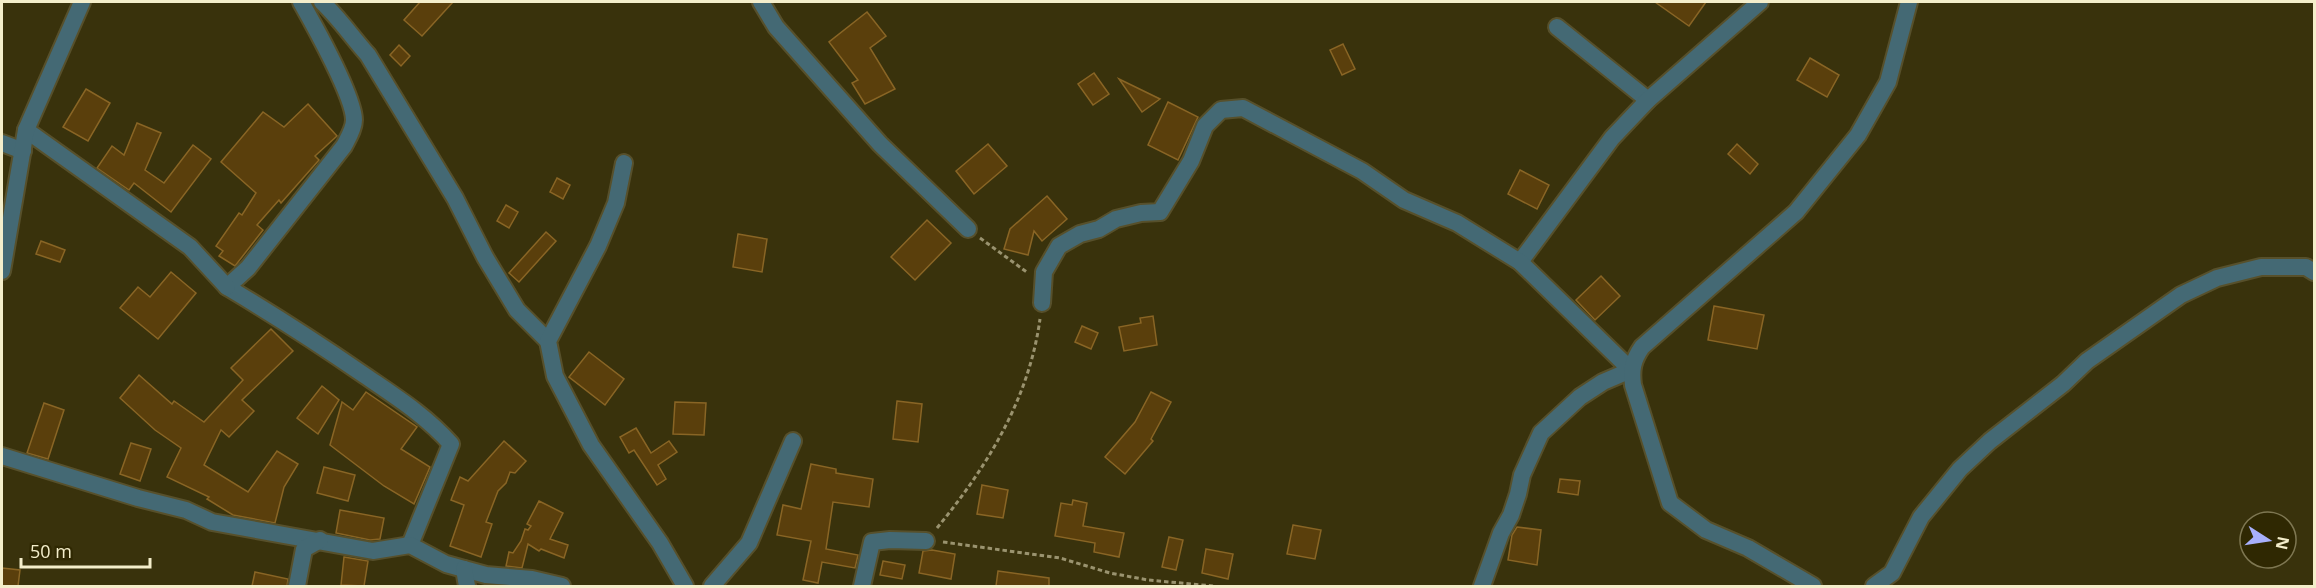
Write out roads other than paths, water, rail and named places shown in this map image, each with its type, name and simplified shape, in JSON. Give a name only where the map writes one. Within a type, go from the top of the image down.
[{"type":"street","points":[[2,271],[26,130],[82,2]]},
{"type":"street","points":[[227,287],[248,268],[344,146],[353,128],[355,118],[344,88],[301,2]]},
{"type":"street","points":[[322,2],[338,17],[349,34],[368,55],[455,198],[485,256],[517,310],[548,341],[555,376],[591,445],[660,543],[685,586]]},
{"type":"street","points":[[761,2],[776,27],[880,144],[968,229]]},
{"type":"street","points":[[1520,262],[1612,138],[1648,100],[1760,2]]},
{"type":"street","points":[[1813,586],[1748,548],[1706,530],[1670,503],[1633,385],[1631,370],[1642,347],[1796,212],[1858,135],[1888,82],[1909,2]]},
{"type":"street","points":[[1557,27],[1648,100]]},
{"type":"street","points":[[1042,303],[1044,272],[1059,246],[1080,234],[1099,229],[1116,219],[1141,213],[1160,212],[1191,161],[1205,126],[1221,110],[1243,108],[1362,171],[1404,200],[1457,223],[1520,262],[1631,370]]},
{"type":"street","points":[[26,130],[190,247],[227,287],[292,326],[432,422],[451,444],[410,545]]},
{"type":"street","points":[[2,143],[23,151]]},
{"type":"street","points":[[548,341],[598,246],[612,214],[624,164]]},
{"type":"street","points":[[1874,586],[1892,573],[1921,517],[1960,469],[2087,362],[2181,295],[2217,278],[2261,267],[2306,267],[2314,272]]},
{"type":"street","points":[[1482,586],[1501,533],[1511,515],[1522,475],[1541,432],[1580,397],[1603,382],[1631,370]]},
{"type":"street","points":[[712,586],[749,543],[793,441]]},
{"type":"street","points":[[2,456],[138,498],[186,510],[212,522],[373,550],[410,545],[446,564],[464,569],[562,586]]},
{"type":"street","points":[[297,586],[304,549],[320,540]]},
{"type":"street","points":[[862,586],[872,542],[926,541]]},
{"type":"street","points":[[464,569],[467,586]]}]
